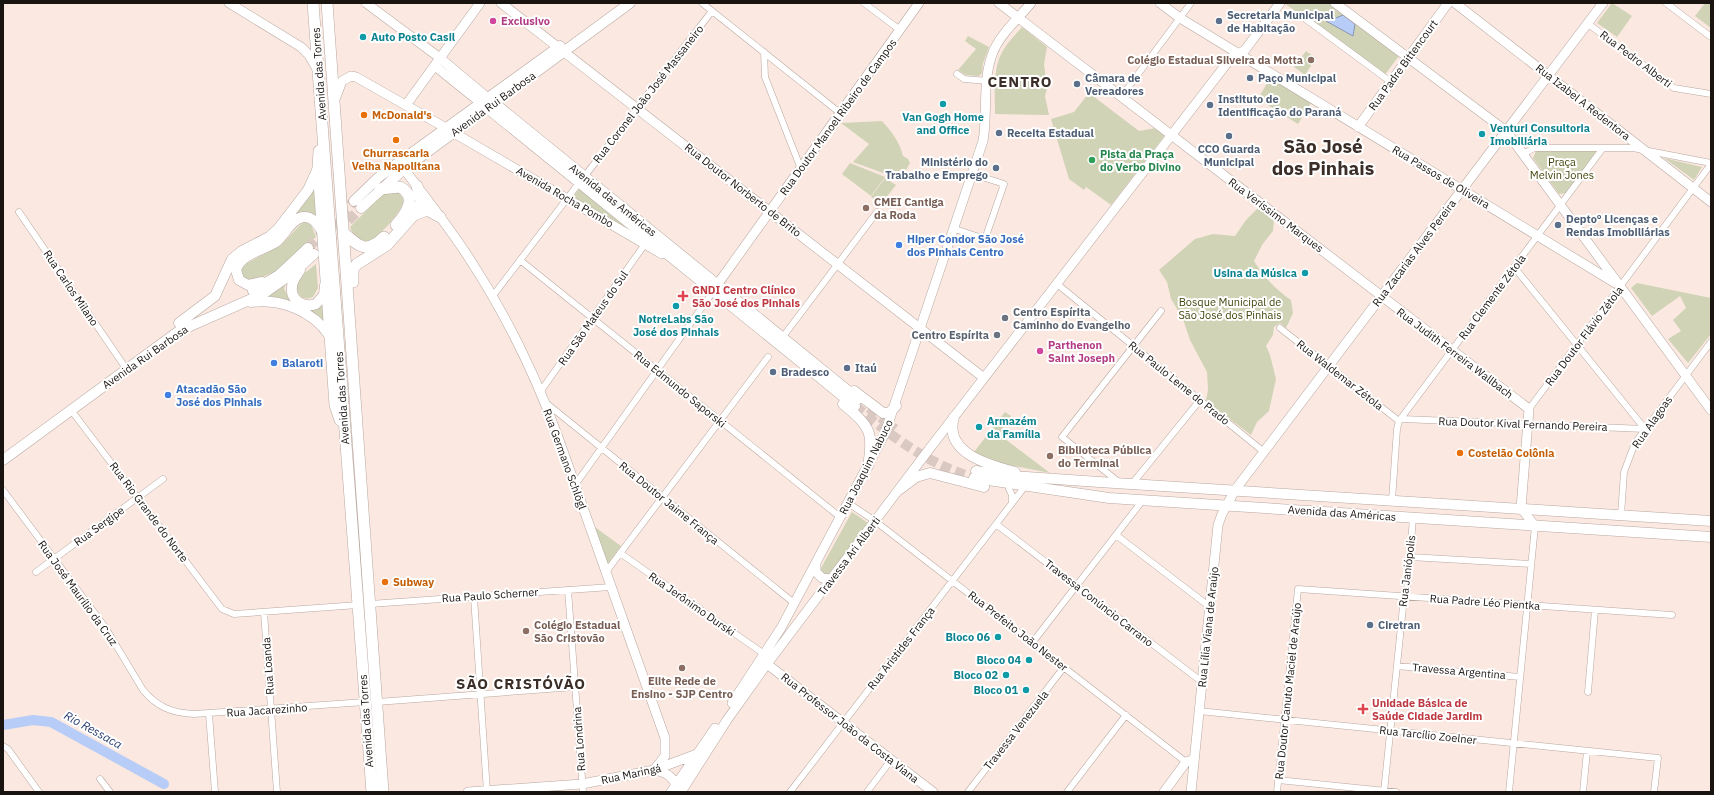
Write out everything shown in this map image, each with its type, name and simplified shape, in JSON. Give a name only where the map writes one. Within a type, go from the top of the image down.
[{"type":"highway","name":"Avenida das Torres","points":[[314,3],[372,792]]},
{"type":"highway","name":"Avenida das Torres","points":[[327,3],[383,792]]},
{"type":"highway","points":[[322,120],[318,168],[325,285],[335,405],[345,432]]},
{"type":"highway","points":[[349,302],[352,292],[353,269],[360,261],[387,245],[414,215],[421,201],[417,186]]},
{"type":"highway","points":[[344,233],[356,244],[367,247],[378,243],[400,220],[409,204],[408,193],[400,187],[380,190]]},
{"type":"highway","points":[[414,215],[427,210],[440,217]]},
{"type":"main road","points":[[229,3],[301,47],[309,54],[318,72]]},
{"type":"main road","name":"Avenida das Américas","points":[[366,3],[856,402]]},
{"type":"main road","points":[[406,105],[480,3]]},
{"type":"main road","name":"Rua Doutor Norberto de Brito","points":[[501,3],[984,378]]},
{"type":"main road","name":"Avenida Rui Barbosa","points":[[450,131],[380,176],[357,205],[380,190],[450,131],[561,49],[619,3]]},
{"type":"main road","name":"Avenida Rui Barbosa","points":[[561,49],[630,3]]},
{"type":"main road","name":"Rua Doutor Manoel Ribeiro de Campos","points":[[715,288],[919,3]]},
{"type":"main road","name":"Rua Veríssimo Marques","points":[[999,3],[1382,296]]},
{"type":"main road","name":"Rua Joaquim Nabuco","points":[[676,790],[697,754],[764,654],[794,603],[885,433],[896,406],[973,174],[985,130],[990,62],[995,47],[1031,3]]},
{"type":"main road","name":"Rua Passos de Oliveira","points":[[1160,3],[1180,18],[1238,54],[1620,286]]},
{"type":"main road","name":"Travessa Ari Alberti","points":[[767,664],[930,448],[1231,58],[1245,50],[1280,3]]},
{"type":"main road","points":[[1334,3],[1409,57],[1506,131],[1711,410]]},
{"type":"main road","name":"Rua Padre Bittencourt","points":[[1358,127],[1448,3]]},
{"type":"main road","name":"Rua Izabel A Redentora","points":[[1455,3],[1711,202]]},
{"type":"main road","name":"Rua Zacarias Alves Pereira","points":[[1227,505],[1235,490],[1603,3]]},
{"type":"main road","name":"Avenida Rocha Pombo","points":[[335,100],[342,81],[351,76],[360,78],[676,262]]},
{"type":"main road","points":[[179,323],[215,296],[232,260],[242,251],[269,237],[278,229],[308,190],[318,168]]},
{"type":"main road","name":"Rua Germano Schlögl","points":[[404,169],[466,254],[512,333],[545,402],[665,738],[665,756],[654,770]]},
{"type":"main road","name":"Avenida das Américas","points":[[582,180],[676,262],[715,288],[782,338],[792,351]]},
{"type":"main road","points":[[279,275],[258,284],[248,285],[239,280],[236,270],[238,265],[247,257],[270,246],[280,239],[296,220],[309,218],[317,224],[322,231]]},
{"type":"main road","name":"Avenida Rui Barbosa","points":[[3,452],[179,323],[252,292],[279,275],[311,251],[302,266],[270,290],[243,304],[180,331],[3,460]]},
{"type":"main road","points":[[302,266],[291,288],[292,294],[299,303],[304,305],[316,304],[324,295],[325,285]]},
{"type":"main road","name":"Rua Judith Ferreira Wallbach","points":[[1382,296],[1529,409]]},
{"type":"main road","points":[[243,304],[265,301],[288,306],[313,318],[323,325],[329,336]]},
{"type":"main road","points":[[792,351],[821,365],[879,411],[886,414],[896,406]]},
{"type":"main road","points":[[792,351],[823,387],[865,424],[871,439],[868,466]]},
{"type":"main road","points":[[1529,409],[1521,508],[1535,526]]},
{"type":"main road","points":[[954,417],[952,428],[954,438],[970,455],[993,466],[1036,477]]},
{"type":"main road","points":[[900,488],[916,477],[930,473],[983,487],[1009,489],[1025,485]]},
{"type":"main road","name":"Avenida das Américas","points":[[1711,521],[975,474],[1025,485],[1090,496],[1711,537]]},
{"type":"main road","name":"Rua Lília Viana de Araújo","points":[[1191,792],[1191,764],[1199,711],[1218,525],[1227,505]]},
{"type":"main road","points":[[816,563],[815,568],[818,576],[826,579],[834,576]]},
{"type":"main road","points":[[804,584],[808,581],[817,581],[820,584],[821,593]]},
{"type":"main road","points":[[654,770],[668,775],[676,790],[767,664]]},
{"type":"main road","name":"Rua Professor João da Costa Viana","points":[[767,664],[933,792]]},
{"type":"main road","name":"Rua Maringá","points":[[468,792],[582,788],[654,770],[697,754]]},
{"type":"main road","points":[[1164,792],[1191,764]]},
{"type":"street","points":[[702,3],[840,114]]},
{"type":"street","points":[[864,3],[900,30]]},
{"type":"street","points":[[1121,97],[1191,3]]},
{"type":"street","points":[[1666,3],[1711,36]]},
{"type":"street","name":"Rua Coronel João José Massaneiro","points":[[492,297],[712,11]]},
{"type":"street","points":[[1300,16],[1391,82]]},
{"type":"street","name":"Rua Pedro Alberti","points":[[1588,23],[1674,88],[1711,94]]},
{"type":"street","points":[[764,52],[765,77],[801,169]]},
{"type":"street","points":[[957,74],[964,79],[988,81]]},
{"type":"street","points":[[1523,154],[1534,148],[1642,149],[1711,163]]},
{"type":"street","name":"Rua Clemente Zétola","points":[[1392,500],[1397,429],[1401,420],[1603,148]]},
{"type":"street","name":"Rua Doutor Flávio Zétola","points":[[1529,409],[1711,163]]},
{"type":"street","points":[[955,229],[986,239],[1004,184],[973,174]]},
{"type":"street","name":"Rua Carlos Milano","points":[[19,212],[123,364]]},
{"type":"street","points":[[782,338],[877,212]]},
{"type":"street","name":"Rua São Mateus do Sul","points":[[540,392],[645,244]]},
{"type":"street","name":"Rua Edmundo Saporski","points":[[520,260],[840,517]]},
{"type":"street","points":[[1514,268],[1645,429]]},
{"type":"street","name":"Rua Paulo Leme do Prado","points":[[1057,284],[1264,452]]},
{"type":"street","name":"Rua Doutor Manoel Ribeiro de Campos","points":[[575,485],[715,288]]},
{"type":"street","points":[[1121,484],[1062,437],[1161,310]]},
{"type":"street","name":"Rua Waldemar Zétola","points":[[1280,328],[1401,420]]},
{"type":"street","name":"Rua Alagoas","points":[[1621,515],[1626,466],[1635,443],[1711,342]]},
{"type":"street","points":[[606,572],[768,357]]},
{"type":"street","points":[[1132,484],[1200,400]]},
{"type":"street","name":"Rua Doutor Jaime França","points":[[545,402],[794,603]]},
{"type":"street","name":"Rua Rio Grande do Norte","points":[[71,410],[222,609],[234,614],[264,612]]},
{"type":"street","name":"Rua Doutor Kival Fernando Pereira","points":[[1401,420],[1645,429]]},
{"type":"street","name":"Rua Sergipe","points":[[36,572],[163,479]]},
{"type":"street","name":"Rua Aristides França","points":[[790,792],[1012,504],[1025,485]]},
{"type":"street","points":[[1009,489],[1012,495],[1012,504]]},
{"type":"street","name":"Rua José Maurílio da Cruz","points":[[3,490],[105,627],[143,690],[155,703],[170,711]]},
{"type":"street","points":[[1032,642],[1143,500]]},
{"type":"street","name":"Rua Prefeito João Nester","points":[[848,503],[875,521],[1191,764]]},
{"type":"street","name":"Rua Janiópolis","points":[[1384,791],[1404,597],[1407,590],[1413,518]]},
{"type":"street","name":"Travessa Conúncio Carrano","points":[[996,524],[1202,682]]},
{"type":"street","points":[[1509,792],[1535,526]]},
{"type":"street","points":[[1116,534],[1210,606]]},
{"type":"street","name":"Rua Jerônimo Durski","points":[[620,554],[764,654]]},
{"type":"street","points":[[1410,557],[1531,564]]},
{"type":"street","name":"Rua Paulo Scherner","points":[[370,604],[611,587]]},
{"type":"street","name":"Rua Padre Léo Pientka","points":[[1298,589],[1672,615]]},
{"type":"street","name":"Rua Doutor Canuto Maciel de Araújo","points":[[1277,792],[1298,589]]},
{"type":"street","name":"Rua Londrina","points":[[568,590],[582,788]]},
{"type":"street","points":[[474,597],[487,791]]},
{"type":"street","points":[[264,612],[358,605]]},
{"type":"street","points":[[1588,692],[1595,610]]},
{"type":"street","name":"Rua Loanda","points":[[264,612],[276,792]]},
{"type":"street","name":"Travessa Argentina","points":[[1397,666],[1520,677]]},
{"type":"street","name":"Travessa Venezuela","points":[[968,792],[1064,667]]},
{"type":"street","points":[[376,702],[575,687]]},
{"type":"street","name":"Rua Jacarezinho","points":[[170,711],[186,714],[209,714],[365,702]]},
{"type":"street","name":"Rua Tarcílio Zoelner","points":[[1199,711],[1658,758],[1654,792]]},
{"type":"street","points":[[209,714],[215,792]]},
{"type":"street","points":[[1067,792],[1126,715]]},
{"type":"street","points":[[3,746],[8,749],[39,792]]},
{"type":"street","points":[[1583,792],[1587,751]]},
{"type":"street","points":[[866,792],[891,760]]},
{"type":"street","points":[[100,779],[110,792]]},
{"type":"street","points":[[1278,780],[1396,792]]},
{"type":"green space","points":[[1284,3],[1332,3],[1401,53],[1384,76]]},
{"type":"green space","points":[[1612,3],[1632,16],[1617,37],[1597,23]]},
{"type":"green space","points":[[1705,3],[1711,3],[1711,28],[1695,16]]},
{"type":"green space","points":[[1022,27],[1047,47],[1044,64],[1047,88],[1045,96],[1049,115],[995,114],[995,80],[1000,56],[1010,40]]},
{"type":"green space","points":[[968,36],[989,47],[983,63],[982,73],[979,76],[965,75],[958,70],[976,49],[965,41]]},
{"type":"green space","points":[[1306,51],[1316,58],[1305,75],[1294,67]]},
{"type":"green space","points":[[1270,78],[1311,103],[1298,124],[1258,99]]},
{"type":"green space","points":[[1089,93],[1139,131],[1156,128],[1165,135],[1111,205],[1086,187],[1084,190],[1069,179],[1051,119],[1074,112]]},
{"type":"green space","points":[[882,121],[897,141],[903,156],[908,159],[910,163],[906,170],[898,171],[894,177],[853,162],[869,144],[841,123]]},
{"type":"green space","name":"Praça Melvin Jones","points":[[1597,150],[1567,193],[1559,194],[1533,158],[1536,151]]},
{"type":"green space","points":[[1664,158],[1702,167],[1694,180]]},
{"type":"green space","points":[[850,163],[885,177],[871,196],[842,174]]},
{"type":"green space","points":[[885,178],[896,185],[881,204],[871,197]]},
{"type":"green space","points":[[315,186],[317,220],[293,216]]},
{"type":"green space","points":[[580,188],[642,238],[572,198]]},
{"type":"green space","points":[[399,191],[404,201],[388,225],[378,236],[367,243],[356,240],[350,227],[385,192]]},
{"type":"green space","name":"Bosque Municipal de São José dos Pinhais","points":[[1259,207],[1274,220],[1273,231],[1262,245],[1254,261],[1271,283],[1291,300],[1293,313],[1286,328],[1280,323],[1274,327],[1273,335],[1266,346],[1270,355],[1276,379],[1269,411],[1257,422],[1251,435],[1206,401],[1208,390],[1207,372],[1190,340],[1183,319],[1171,299],[1167,282],[1159,270],[1195,239],[1213,234],[1235,236],[1246,220]]},
{"type":"green space","points":[[304,221],[311,225],[316,237],[277,271],[249,283],[239,273],[245,264],[280,246]]},
{"type":"green space","points":[[316,264],[318,288],[313,297],[307,299],[300,296],[296,288],[301,276]]},
{"type":"green space","points":[[286,282],[284,289],[292,302],[322,302],[324,322],[260,298]]},
{"type":"green space","points":[[1637,283],[1711,298],[1711,334],[1688,363],[1668,339],[1681,331],[1673,320],[1686,308],[1680,296],[1652,316],[1631,288]]},
{"type":"green space","points":[[1005,412],[1011,416],[1003,428],[1005,439],[1050,473],[999,463],[974,452]]},
{"type":"green space","points":[[852,512],[868,523],[830,574],[826,576],[820,570]]},
{"type":"green space","points":[[592,525],[621,546],[607,565]]},
{"type":"water","points":[[1328,12],[1331,12],[1331,20],[1343,15],[1355,24],[1353,36],[1326,21]]},
{"type":"waterway","name":"Rio Ressaca","points":[[3,725],[33,720],[51,722],[164,784]]},
{"type":"tunnel","points":[[308,248],[354,201]]},
{"type":"tunnel","points":[[327,242],[361,208]]},
{"type":"tunnel","points":[[855,406],[883,428],[925,457],[940,465],[974,478]]},
{"type":"tunnel","points":[[869,408],[895,429]]},
{"type":"place","name":"Exclusivo","points":[[493,21]]},
{"type":"place","name":"Secretaria Municipal de Habitação","points":[[1219,21]]},
{"type":"place","name":"Auto Posto Casil","points":[[363,37]]},
{"type":"place","name":"Colégio Estadual Silveira da Motta","points":[[1311,60]]},
{"type":"place","name":"Paço Municipal","points":[[1250,78]]},
{"type":"place","name":"Câmara de Vereadores","points":[[1077,84]]},
{"type":"place","name":"Van Gogh Home and Office","points":[[943,104]]},
{"type":"place","name":"Instituto de Identificação do Paraná","points":[[1210,105]]},
{"type":"place","name":"McDonald's","points":[[364,115]]},
{"type":"place","name":"Receita Estadual","points":[[999,133]]},
{"type":"place","name":"Venturi Consultoria Imobiliária","points":[[1482,134]]},
{"type":"place","name":"CCO Guarda Municipal","points":[[1229,136]]},
{"type":"place","name":"Churrascaria Velha Napolitana","points":[[396,140]]},
{"type":"place","name":"Pista da Praça do Verbo Divino","points":[[1092,160]]},
{"type":"place","name":"Ministério do Trabalho e Emprego","points":[[996,168]]},
{"type":"place","name":"CMEI Cantiga da Roda","points":[[866,208]]},
{"type":"place","name":"Deptoº Licenças e Rendas Imobiliárias","points":[[1558,225]]},
{"type":"place","name":"Hiper Condor São José dos Pinhais Centro","points":[[899,245]]},
{"type":"place","name":"Usina da Música","points":[[1305,273]]},
{"type":"place","name":"GNDI Centro Clínico São José dos Pinhais","points":[[683,296]]},
{"type":"place","name":"NotreLabs São José dos Pinhais","points":[[676,306]]},
{"type":"place","name":"Centro Espírita Caminho do Evangelho","points":[[1005,318]]},
{"type":"place","name":"Centro Espírita","points":[[997,335]]},
{"type":"place","name":"Parthenon Saint Joseph","points":[[1040,351]]},
{"type":"place","name":"Balaroti","points":[[274,363]]},
{"type":"place","name":"Itaú","points":[[847,368]]},
{"type":"place","name":"Bradesco","points":[[773,372]]},
{"type":"place","name":"Atacadão São José dos Pinhais","points":[[168,395]]},
{"type":"place","name":"Armazém da Família","points":[[979,427]]},
{"type":"place","name":"Costelão Colônia","points":[[1460,453]]},
{"type":"place","name":"Biblioteca Pública do Terminal","points":[[1050,456]]},
{"type":"place","name":"Subway","points":[[385,582]]},
{"type":"place","name":"Ciretran","points":[[1370,625]]},
{"type":"place","name":"Colégio Estadual São Cristovão","points":[[526,631]]},
{"type":"place","name":"Bloco 06","points":[[998,637]]},
{"type":"place","name":"Bloco 04","points":[[1029,660]]},
{"type":"place","name":"Elite Rede de Ensino - SJP Centro","points":[[682,668]]},
{"type":"place","name":"Bloco 02","points":[[1006,675]]},
{"type":"place","name":"Bloco 01","points":[[1026,690]]},
{"type":"place","name":"Unidade Básica de Saúde Cidade Jardim","points":[[1363,709]]},
{"type":"district","name":"CENTRO","points":[[1020,82]]},
{"type":"district","name":"São José dos Pinhais","points":[[1323,157]]},
{"type":"district","name":"SÃO CRISTÓVÃO","points":[[521,684]]}]
